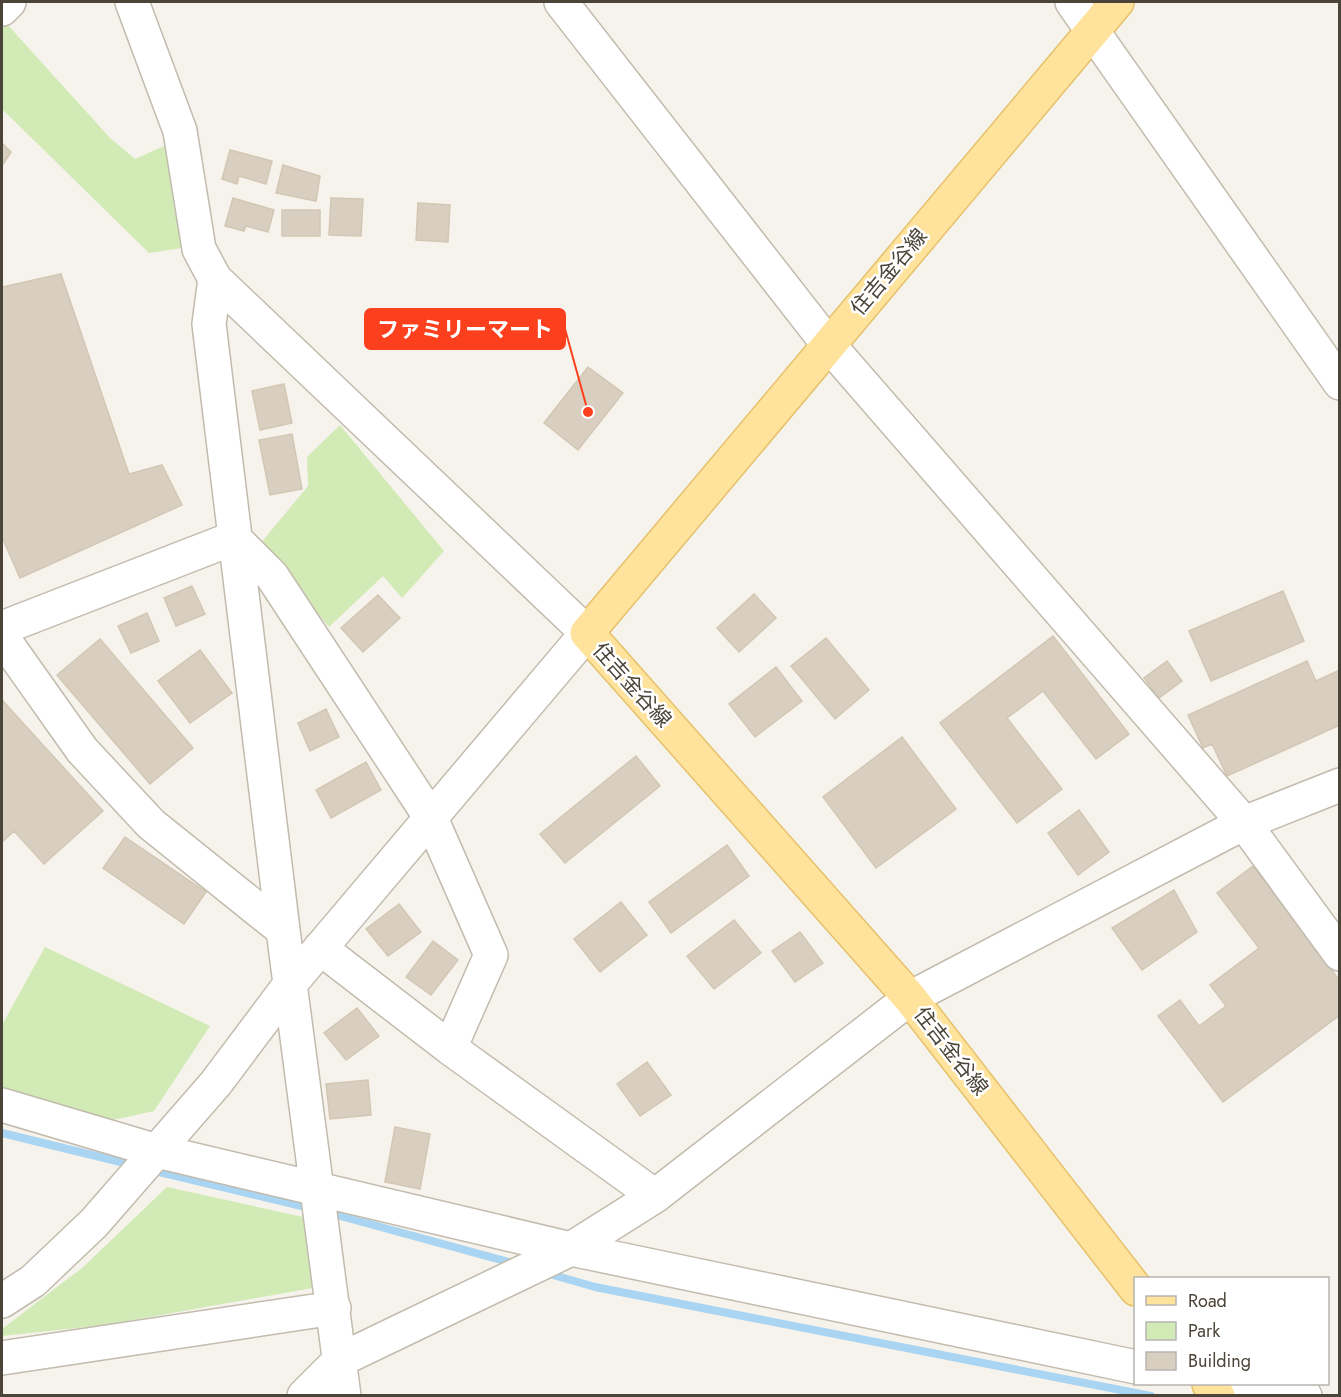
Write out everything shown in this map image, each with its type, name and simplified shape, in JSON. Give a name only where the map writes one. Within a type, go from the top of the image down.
[{"type":"main road","name":"住吉金谷線","points":[[1118,2],[586,633],[910,998],[1134,1285]]},
{"type":"street","points":[[2,9],[9,2]]},
{"type":"street","points":[[2,1301],[33,1281],[94,1223],[157,1151],[216,1083],[291,983],[586,633],[215,279],[199,249],[180,131],[132,2]]},
{"type":"street","points":[[561,2],[828,344],[1244,823],[1340,954]]},
{"type":"street","points":[[1072,2],[1094,30],[1340,383]]},
{"type":"street","points":[[215,279],[209,324],[283,930],[344,1395]]},
{"type":"street","points":[[2,628],[234,538]]},
{"type":"street","points":[[234,538],[272,576],[431,818],[491,955],[450,1048]]},
{"type":"street","points":[[2,637],[82,750],[151,824],[283,930]]},
{"type":"street","points":[[304,1395],[340,1360],[562,1252],[655,1196],[910,998],[1120,891],[1244,823],[1340,785]]},
{"type":"street","points":[[320,948],[450,1048],[655,1196]]},
{"type":"street","points":[[2,1105],[157,1151],[318,1203],[1134,1367]]},
{"type":"street","points":[[2,1358],[334,1308]]},
{"type":"street","points":[[1234,1385],[1305,1395]]},
{"type":"green space","points":[[6,23],[110,138],[135,159],[164,146],[188,247],[149,253],[2,109],[2,28]]},
{"type":"green space","points":[[340,425],[444,551],[402,598],[383,576],[329,627],[260,544],[308,486],[307,457]]},
{"type":"green space","points":[[45,947],[210,1026],[154,1111],[113,1120],[2,1087],[2,1025]]},
{"type":"green space","points":[[167,1187],[308,1218],[318,1287],[105,1325],[2,1336],[2,1329],[82,1268]]},
{"type":"building","points":[[2,143],[11,152],[2,166]]},
{"type":"building","points":[[230,150],[272,161],[266,184],[239,176],[237,184],[222,179]]},
{"type":"building","points":[[283,165],[320,176],[316,201],[276,193]]},
{"type":"building","points":[[233,198],[274,210],[268,232],[246,226],[244,231],[225,226]]},
{"type":"building","points":[[331,198],[363,199],[361,236],[329,235]]},
{"type":"building","points":[[418,203],[450,205],[448,242],[416,240]]},
{"type":"building","points":[[282,210],[320,210],[320,236],[282,236]]},
{"type":"building","points":[[61,274],[129,474],[162,465],[182,505],[20,578],[2,537],[2,287]]},
{"type":"building","points":[[588,367],[623,393],[578,450],[544,423]]},
{"type":"building","points":[[284,384],[292,423],[260,430],[252,391]]},
{"type":"building","points":[[292,434],[302,489],[270,495],[259,440]]},
{"type":"building","points":[[192,586],[205,614],[176,626],[164,598]]},
{"type":"building","points":[[1283,591],[1304,641],[1211,681],[1189,631]]},
{"type":"building","points":[[754,594],[776,618],[739,652],[717,628]]},
{"type":"building","points":[[378,595],[400,618],[363,652],[341,628]]},
{"type":"building","points":[[147,613],[159,641],[131,653],[118,626]]},
{"type":"building","points":[[1053,636],[1129,734],[1096,759],[1043,691],[1007,718],[1062,789],[1017,823],[940,723]]},
{"type":"building","points":[[826,638],[869,690],[835,719],[791,666]]},
{"type":"building","points":[[100,639],[193,748],[150,784],[57,675]]},
{"type":"building","points":[[200,650],[232,693],[190,723],[158,681]]},
{"type":"building","points":[[1167,661],[1182,681],[1159,698],[1144,678]]},
{"type":"building","points":[[1307,661],[1316,681],[1340,670],[1340,725],[1227,776],[1212,744],[1203,748],[1188,715]]},
{"type":"building","points":[[776,667],[802,701],[755,737],[729,704]]},
{"type":"building","points":[[2,700],[103,811],[44,864],[14,831],[2,842]]},
{"type":"building","points":[[326,709],[339,737],[310,751],[298,723]]},
{"type":"building","points":[[902,737],[956,809],[876,868],[823,797]]},
{"type":"building","points":[[636,756],[660,786],[565,863],[540,834]]},
{"type":"building","points":[[366,762],[381,790],[331,818],[316,790]]},
{"type":"building","points":[[1079,810],[1109,852],[1078,875],[1048,833]]},
{"type":"building","points":[[125,837],[206,892],[184,924],[103,868]]},
{"type":"building","points":[[727,845],[749,876],[671,933],[649,902]]},
{"type":"building","points":[[1253,866],[1340,981],[1340,1015],[1223,1102],[1158,1016],[1180,1000],[1199,1026],[1226,1006],[1210,985],[1259,948],[1217,893]]},
{"type":"building","points":[[1174,890],[1197,932],[1142,970],[1112,928]]},
{"type":"building","points":[[621,902],[647,935],[600,972],[574,939]]},
{"type":"building","points":[[399,904],[421,932],[388,956],[366,929]]},
{"type":"building","points":[[734,920],[761,953],[714,989],[687,956]]},
{"type":"building","points":[[800,932],[823,963],[795,982],[772,951]]},
{"type":"building","points":[[433,941],[458,960],[431,995],[406,977]]},
{"type":"building","points":[[357,1008],[379,1036],[346,1060],[324,1033]]},
{"type":"building","points":[[647,1062],[671,1095],[640,1116],[617,1084]]},
{"type":"building","points":[[368,1080],[371,1115],[330,1119],[326,1084]]},
{"type":"building","points":[[395,1127],[430,1134],[420,1189],[385,1182]]},
{"type":"waterway","points":[[2,1133],[133,1165]]},
{"type":"waterway","points":[[151,1170],[314,1209]]},
{"type":"waterway","points":[[326,1212],[516,1264]]},
{"type":"waterway","points":[[546,1273],[595,1287],[1151,1396]]},
{"type":"place","name":"ファミリーマート","points":[[588,412]]}]
